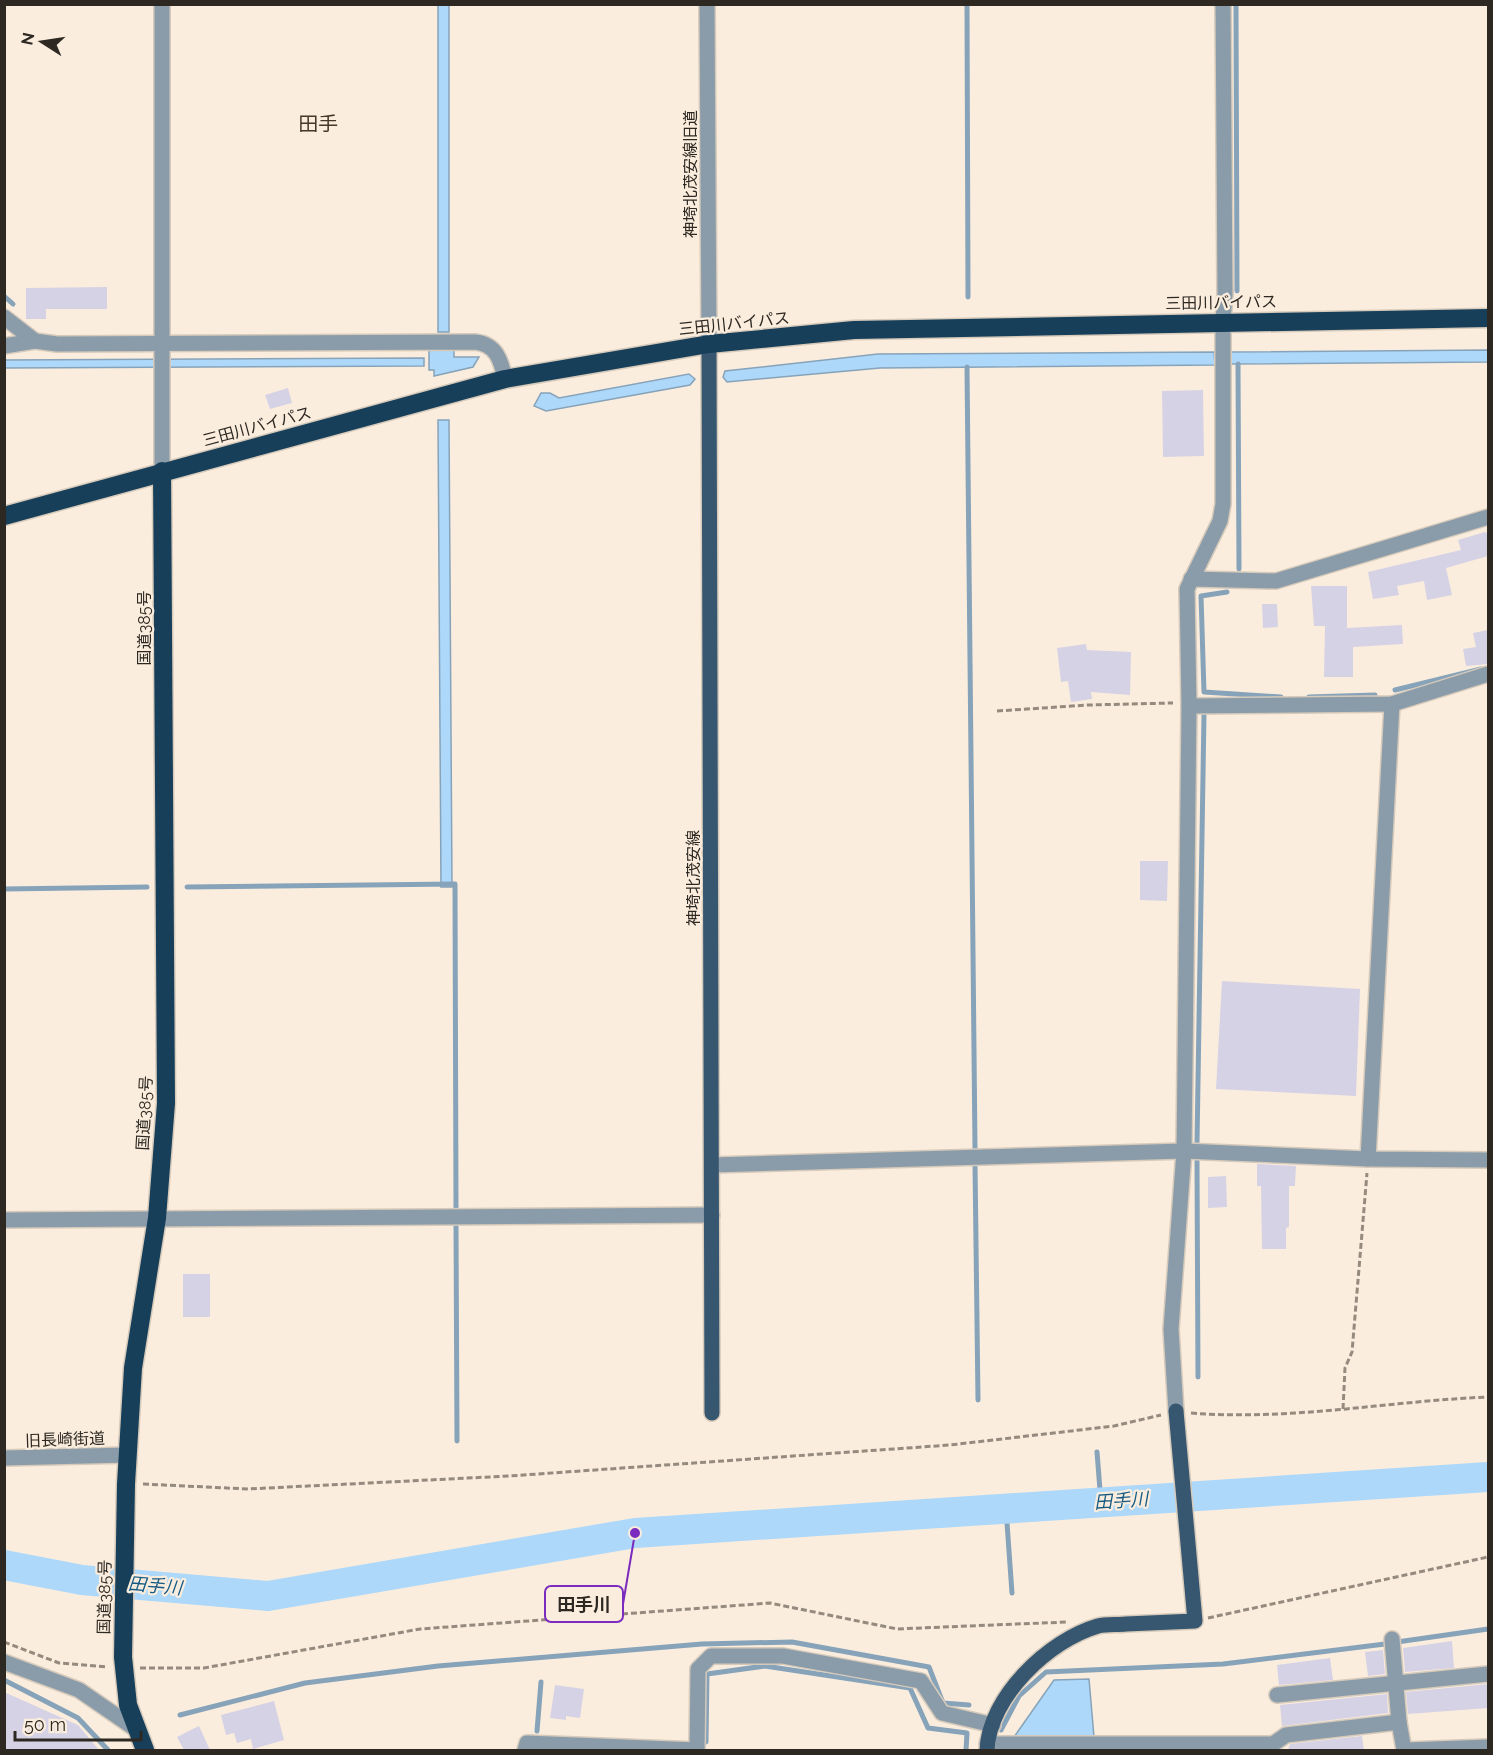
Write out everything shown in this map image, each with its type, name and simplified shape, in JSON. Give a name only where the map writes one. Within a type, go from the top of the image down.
[{"type":"highway","name":"三田川バイパス","points":[[4,516],[505,379],[709,344],[854,330],[1223,321],[1488,318]]},
{"type":"highway","name":"国道385号","points":[[145,1750],[128,1705],[123,1662],[126,1484],[133,1368],[157,1218],[166,1103],[162,471]]},
{"type":"main road","name":"神埼北茂安線","points":[[709,344],[712,1413]]},
{"type":"main road","points":[[987,1747],[993,1725],[1014,1685],[1042,1656],[1098,1626],[1195,1621],[1176,1417]]},
{"type":"street","points":[[162,4],[162,471]]},
{"type":"street","name":"神埼北茂安線旧道","points":[[707,4],[709,344]]},
{"type":"street","points":[[1176,1417],[1171,1329],[1184,1151],[1189,705],[1187,589],[1220,521],[1223,504],[1223,321],[1226,294],[1223,4]]},
{"type":"street","points":[[4,316],[35,341]]},
{"type":"street","points":[[4,346],[35,341],[163,350],[475,342],[492,347],[502,362],[505,379]]},
{"type":"street","points":[[1191,579],[1276,581],[1488,517]]},
{"type":"street","points":[[1189,705],[1392,704],[1488,675]]},
{"type":"street","points":[[1368,1159],[1392,704]]},
{"type":"street","points":[[712,1165],[1184,1151],[1368,1159],[1488,1160]]},
{"type":"street","points":[[4,1221],[712,1215]]},
{"type":"street","name":"旧長崎街道","points":[[4,1458],[127,1455]]},
{"type":"street","points":[[1392,1639],[1399,1722],[1405,1750],[1488,1747]]},
{"type":"street","points":[[525,1750],[527,1743],[697,1750],[698,1669],[711,1656],[783,1656],[921,1681],[942,1713],[993,1725]]},
{"type":"street","points":[[4,1662],[79,1690],[137,1730]]},
{"type":"street","points":[[1277,1695],[1488,1674]]},
{"type":"street","points":[[987,1747],[1273,1743],[1286,1735],[1399,1722]]},
{"type":"path","points":[[997,711],[1088,705],[1189,705]]},
{"type":"path","points":[[1343,1409],[1345,1368],[1352,1352],[1368,1159]]},
{"type":"path","points":[[126,1484],[248,1489],[510,1476],[950,1445],[1176,1417],[1238,1417],[1343,1409],[1418,1400],[1488,1397]]},
{"type":"path","points":[[1195,1621],[1488,1557]]},
{"type":"path","points":[[4,1642],[59,1663],[123,1662],[204,1668],[420,1629],[770,1603],[897,1629],[1074,1621],[1098,1626]]},
{"type":"water","points":[[449,4],[449,332],[438,332],[438,5]]},
{"type":"water","points":[[429,350],[454,350],[454,357],[479,357],[473,367],[434,376],[434,370],[429,370]]},
{"type":"water","points":[[1488,350],[1488,362],[1230,364],[1230,352]]},
{"type":"water","points":[[1214,352],[1215,365],[880,368],[727,382],[723,377],[725,371],[878,354]]},
{"type":"water","points":[[424,358],[424,366],[5,368],[4,360]]},
{"type":"water","points":[[689,374],[695,379],[690,385],[546,411],[534,406],[541,393],[550,393],[559,398]]},
{"type":"water","points":[[438,420],[449,420],[452,887],[441,887]]},
{"type":"water","points":[[1089,1679],[1094,1737],[1014,1737],[1054,1680]]},
{"type":"building","points":[[107,287],[107,309],[46,309],[46,319],[26,319],[26,288]]},
{"type":"building","points":[[288,388],[292,403],[270,409],[265,395]]},
{"type":"building","points":[[1203,390],[1204,456],[1163,457],[1162,391]]},
{"type":"building","points":[[1485,532],[1488,534],[1488,556],[1446,568],[1452,595],[1427,600],[1424,581],[1397,586],[1399,595],[1373,599],[1368,572],[1461,550],[1458,540]]},
{"type":"building","points":[[1311,586],[1347,586],[1347,628],[1402,625],[1403,644],[1353,647],[1353,677],[1324,677],[1325,626],[1314,626]]},
{"type":"building","points":[[1262,604],[1277,604],[1278,627],[1263,628]]},
{"type":"building","points":[[1488,630],[1488,664],[1466,666],[1463,649],[1476,647],[1473,633]]},
{"type":"building","points":[[1086,644],[1087,650],[1131,652],[1130,695],[1091,692],[1092,699],[1071,702],[1068,681],[1061,682],[1057,648]]},
{"type":"building","points":[[1140,861],[1168,861],[1167,901],[1140,900]]},
{"type":"building","points":[[1222,981],[1360,989],[1356,1096],[1216,1089]]},
{"type":"building","points":[[1257,1164],[1296,1166],[1295,1186],[1289,1186],[1289,1227],[1286,1228],[1286,1249],[1262,1249],[1261,1186],[1257,1186]]},
{"type":"building","points":[[1226,1176],[1227,1207],[1208,1208],[1208,1177]]},
{"type":"building","points":[[183,1274],[210,1274],[210,1317],[183,1317]]},
{"type":"building","points":[[1452,1641],[1454,1668],[1405,1672],[1403,1648]]},
{"type":"building","points":[[1383,1650],[1385,1674],[1368,1676],[1365,1652]]},
{"type":"building","points":[[1330,1658],[1333,1680],[1279,1685],[1277,1665]]},
{"type":"building","points":[[1488,1684],[1488,1708],[1408,1714],[1406,1692]]},
{"type":"building","points":[[555,1685],[584,1689],[580,1718],[566,1716],[566,1720],[550,1718]]},
{"type":"building","points":[[4,1692],[78,1725],[99,1750],[4,1750]]},
{"type":"building","points":[[1387,1694],[1388,1713],[1282,1726],[1280,1705]]},
{"type":"building","points":[[274,1701],[284,1740],[253,1749],[251,1739],[237,1743],[234,1733],[226,1735],[221,1715]]},
{"type":"building","points":[[199,1726],[210,1750],[184,1750],[177,1737]]},
{"type":"building","points":[[1362,1736],[1364,1750],[1288,1750],[1290,1744]]},
{"type":"waterway","points":[[967,4],[968,297]]},
{"type":"waterway","points":[[1236,4],[1237,291]]},
{"type":"waterway","points":[[4,296],[13,304]]},
{"type":"waterway","points":[[1238,364],[1239,569]]},
{"type":"waterway","points":[[967,367],[975,1148]]},
{"type":"waterway","points":[[1227,592],[1201,596],[1204,692],[1281,697]]},
{"type":"waterway","points":[[1395,690],[1481,669]]},
{"type":"waterway","points":[[1309,697],[1375,695]]},
{"type":"waterway","points":[[1197,1143],[1204,714]]},
{"type":"waterway","points":[[187,887],[455,884],[456,1208]]},
{"type":"waterway","points":[[4,889],[147,887]]},
{"type":"waterway","points":[[1197,1161],[1198,1377]]},
{"type":"waterway","points":[[975,1164],[978,1400]]},
{"type":"waterway","points":[[456,1223],[457,1441]]},
{"type":"waterway","points":[[1097,1452],[1101,1503]]},
{"type":"waterway","name":"田手川","points":[[4,1565],[82,1580],[268,1596],[635,1533],[1488,1477]]},
{"type":"waterway","points":[[1006,1509],[1012,1593]]},
{"type":"waterway","points":[[1397,1642],[1488,1629]]},
{"type":"waterway","points":[[180,1715],[305,1683],[438,1666],[702,1644],[792,1642],[929,1667],[943,1703],[969,1705]]},
{"type":"waterway","points":[[1001,1730],[1019,1696],[1046,1672],[1223,1664],[1385,1644]]},
{"type":"waterway","points":[[706,1742],[707,1674],[765,1666],[910,1688],[928,1728],[967,1733],[966,1750]]},
{"type":"waterway","points":[[4,1680],[78,1718],[108,1750]]},
{"type":"waterway","points":[[537,1731],[541,1682]]},
{"type":"place","name":"田手川","points":[[635,1533]]},
{"type":"district","name":"田手","points":[[318,124]]}]
